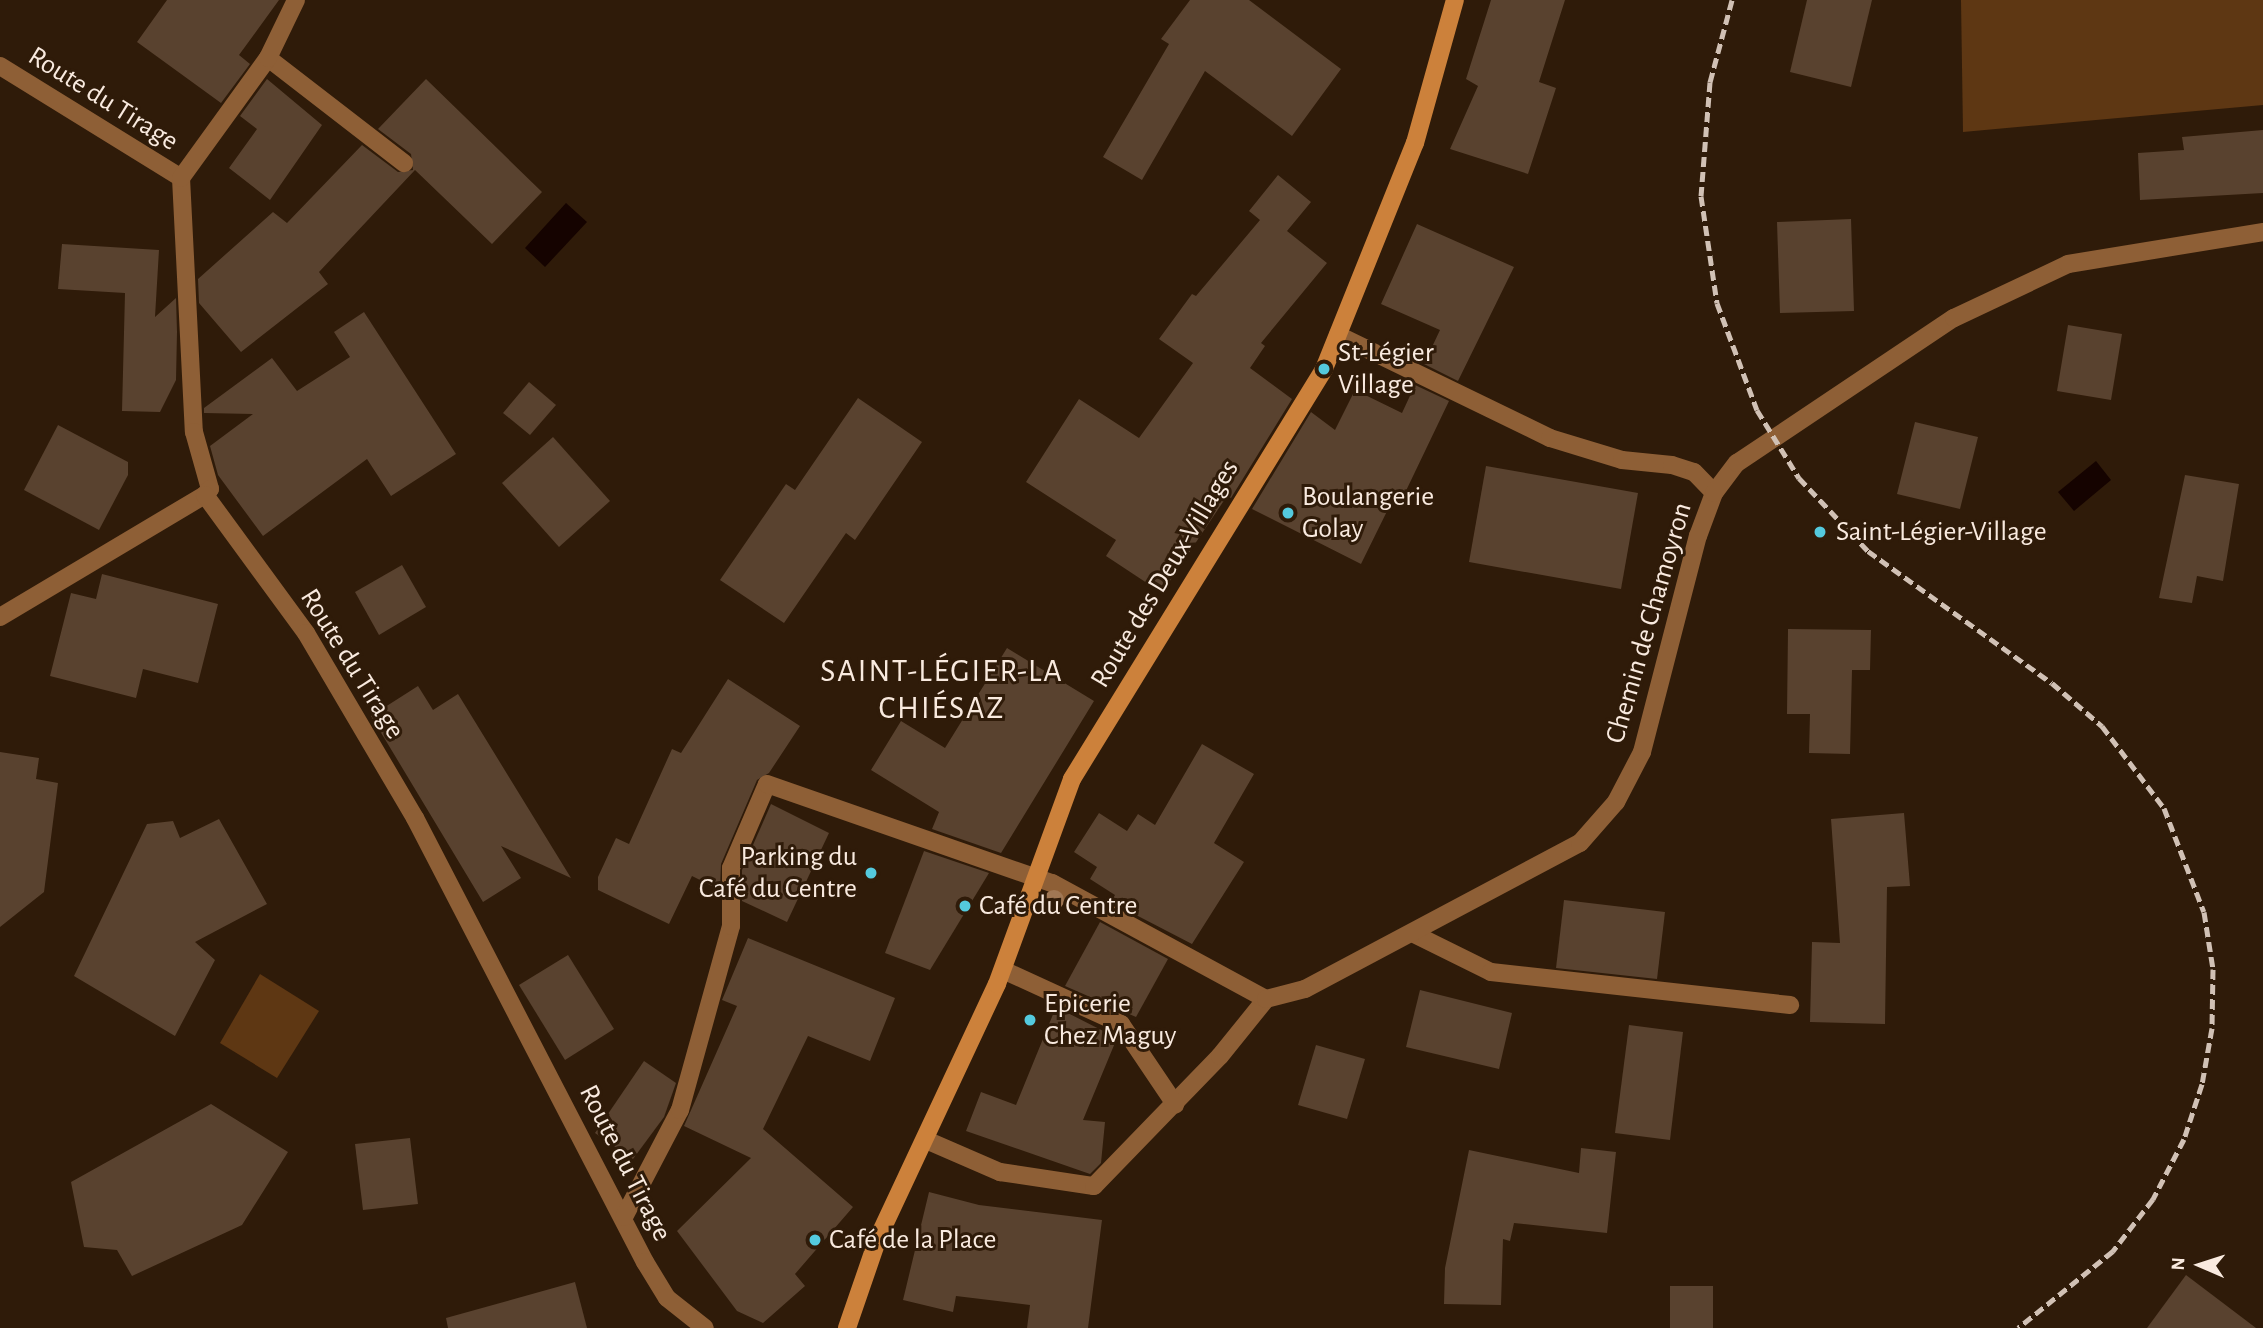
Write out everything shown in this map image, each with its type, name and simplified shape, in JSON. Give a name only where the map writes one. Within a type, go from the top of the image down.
[{"type":"main road","name":"Route des Deux-Villages","points":[[847,1328],[873,1250],[1003,970],[1034,876],[1072,779],[1324,369],[1415,143],[1455,0]]},
{"type":"street","points":[[181,178],[268,58],[296,0]]},
{"type":"street","points":[[268,58],[404,163]]},
{"type":"street","name":"Route du Tirage","points":[[0,66],[181,178],[194,432],[210,489],[205,495],[306,633],[415,818],[667,1298],[705,1328]]},
{"type":"street","name":"Chemin de Chamoyron","points":[[1266,999],[1305,989],[1580,843],[1616,802],[1642,752],[1698,536],[1714,493],[1737,463],[1788,426],[1954,318],[2068,264],[2263,232]]},
{"type":"street","points":[[1338,335],[1550,438],[1622,460],[1672,464],[1693,472],[1714,493]]},
{"type":"street","points":[[0,617],[205,495]]},
{"type":"street","points":[[624,1217],[680,1110],[731,926],[731,868],[767,784],[1034,876],[1266,999],[1175,1104],[1094,1186],[1000,1172],[926,1140]]},
{"type":"street","points":[[1412,933],[1491,972],[1790,1005]]},
{"type":"street","points":[[1003,970],[1121,1024],[1175,1104]]},
{"type":"shaded area","points":[[1961,0],[2263,0],[2263,105],[1963,132]]},
{"type":"shaded area","points":[[566,203],[587,222],[545,267],[525,248]]},
{"type":"shaded area","points":[[2096,461],[2111,480],[2074,511],[2058,492]]},
{"type":"shaded area","points":[[260,974],[319,1011],[277,1078],[220,1043]]},
{"type":"building","points":[[167,0],[279,0],[239,55],[250,64],[221,103],[137,42]]},
{"type":"building","points":[[1190,0],[1249,0],[1341,69],[1292,136],[1205,71],[1142,180],[1103,157],[1169,44],[1161,39]]},
{"type":"building","points":[[1491,0],[1565,0],[1539,82],[1556,88],[1528,174],[1450,149],[1478,86],[1466,79]]},
{"type":"building","points":[[1807,0],[1872,0],[1851,87],[1790,72]]},
{"type":"building","points":[[267,79],[322,125],[270,200],[229,168],[257,129],[240,116]]},
{"type":"building","points":[[426,79],[542,192],[492,244],[415,170],[319,272],[328,284],[241,352],[199,303],[198,279],[273,212],[287,223],[362,145],[398,172],[413,170],[411,154],[378,129]]},
{"type":"building","points":[[2263,130],[2263,193],[2140,200],[2138,153],[2184,150],[2182,137]]},
{"type":"building","points":[[1278,175],[1311,202],[1287,231],[1327,263],[1261,343],[1265,346],[1250,368],[1292,399],[1231,498],[1227,496],[1162,593],[1106,556],[1116,540],[1026,482],[1079,399],[1139,438],[1193,363],[1159,339],[1192,294],[1196,296],[1260,220],[1249,211]]},
{"type":"building","points":[[1851,219],[1854,311],[1780,313],[1777,222]]},
{"type":"building","points":[[1417,224],[1514,267],[1458,381],[1424,364],[1440,330],[1381,304]]},
{"type":"building","points":[[62,244],[159,250],[155,317],[176,298],[177,332],[176,380],[160,412],[122,411],[125,293],[58,289]]},
{"type":"building","points":[[364,312],[456,454],[391,496],[367,459],[263,536],[218,475],[210,446],[253,414],[204,413],[204,408],[272,358],[297,391],[350,357],[334,332]]},
{"type":"building","points":[[2068,325],[2122,334],[2111,400],[2057,391]]},
{"type":"building","points":[[529,382],[556,405],[530,435],[503,413]]},
{"type":"building","points":[[1415,385],[1449,401],[1403,497],[1396,493],[1361,564],[1252,509],[1311,412],[1335,430],[1355,390],[1402,413]]},
{"type":"building","points":[[858,398],[922,442],[855,540],[846,533],[784,623],[720,580],[786,484],[795,490]]},
{"type":"building","points":[[1915,422],[1978,437],[1960,509],[1897,494]]},
{"type":"building","points":[[58,425],[128,462],[128,475],[99,530],[24,490]]},
{"type":"building","points":[[553,437],[610,501],[559,547],[502,483]]},
{"type":"building","points":[[1486,466],[1638,493],[1621,589],[1469,562]]},
{"type":"building","points":[[2185,475],[2239,484],[2223,581],[2197,576],[2192,603],[2159,598]]},
{"type":"building","points":[[402,565],[426,607],[379,635],[355,592]]},
{"type":"building","points":[[102,574],[218,604],[198,683],[143,669],[136,698],[50,676],[71,593],[96,599]]},
{"type":"building","points":[[1788,629],[1871,630],[1870,670],[1852,670],[1850,754],[1809,753],[1810,714],[1787,714]]},
{"type":"building","points":[[1007,648],[1094,701],[1001,853],[932,829],[939,812],[871,770],[901,721],[945,748]]},
{"type":"building","points":[[728,679],[800,726],[769,773],[757,780],[721,864],[720,890],[692,876],[669,924],[598,890],[598,877],[616,838],[629,844],[672,749],[681,753]]},
{"type":"building","points":[[418,686],[433,710],[458,694],[571,878],[501,846],[521,878],[483,902],[371,716]]},
{"type":"building","points":[[1202,744],[1254,774],[1214,843],[1244,862],[1192,944],[1111,902],[1115,895],[1090,879],[1097,867],[1074,852],[1099,813],[1127,831],[1138,814],[1155,825]]},
{"type":"building","points":[[0,752],[39,758],[36,779],[58,783],[44,892],[0,927]]},
{"type":"building","points":[[771,804],[829,833],[787,922],[742,901],[742,870]]},
{"type":"building","points":[[1904,813],[1910,886],[1887,887],[1885,1024],[1810,1022],[1812,942],[1840,943],[1831,819]]},
{"type":"building","points":[[219,819],[267,904],[195,942],[215,960],[175,1036],[74,976],[147,824],[173,821],[180,838]]},
{"type":"building","points":[[924,851],[989,873],[930,970],[885,953]]},
{"type":"building","points":[[1564,900],[1665,912],[1657,979],[1556,968]]},
{"type":"building","points":[[1100,922],[1168,959],[1136,1017],[1065,986]]},
{"type":"building","points":[[748,938],[895,998],[870,1061],[808,1036],[763,1129],[853,1207],[795,1274],[805,1286],[763,1323],[737,1311],[677,1231],[751,1158],[684,1126],[737,1006],[722,1000]]},
{"type":"building","points":[[568,955],[614,1029],[565,1060],[519,985]]},
{"type":"building","points":[[1420,990],[1512,1013],[1499,1069],[1406,1047]]},
{"type":"building","points":[[1056,1007],[1117,1038],[1083,1120],[1105,1122],[1101,1163],[1090,1174],[966,1131],[981,1092],[1016,1105]]},
{"type":"building","points":[[1629,1025],[1683,1032],[1670,1140],[1615,1133]]},
{"type":"building","points":[[1316,1045],[1365,1059],[1347,1119],[1298,1105]]},
{"type":"building","points":[[644,1061],[676,1083],[664,1117],[633,1159],[595,1133]]},
{"type":"building","points":[[211,1104],[288,1152],[242,1225],[132,1276],[117,1250],[84,1247],[71,1182]]},
{"type":"building","points":[[410,1138],[418,1204],[363,1210],[355,1144]]},
{"type":"building","points":[[1581,1148],[1616,1152],[1607,1233],[1514,1223],[1510,1241],[1503,1239],[1501,1305],[1444,1304],[1445,1268],[1469,1150],[1579,1173]]},
{"type":"building","points":[[929,1192],[979,1205],[1102,1220],[1088,1328],[1027,1328],[1030,1305],[956,1296],[953,1312],[903,1300]]},
{"type":"building","points":[[2186,1275],[2256,1328],[2147,1328]]},
{"type":"building","points":[[575,1282],[587,1328],[448,1328],[446,1318]]},
{"type":"building","points":[[1670,1286],[1713,1286],[1713,1328],[1670,1328]]},
{"type":"railway","points":[[1732,0],[1710,82],[1701,196],[1717,303],[1757,410],[1799,478],[1868,551],[2052,683],[2102,726],[2164,808],[2204,912],[2213,969],[2212,1028],[2202,1084],[2184,1139],[2153,1199],[2113,1251],[2018,1328]]},
{"type":"place","name":"St-Légier Village","points":[[1324,369]]},
{"type":"place","name":"Boulangerie Golay","points":[[1288,513]]},
{"type":"place","name":"Saint-Légier-Village","points":[[1820,532]]},
{"type":"place","name":"Parking du Café du Centre","points":[[871,873]]},
{"type":"place","name":"Café du Centre","points":[[965,906]]},
{"type":"place","name":"Epicerie Chez Maguy","points":[[1030,1020]]},
{"type":"place","name":"Café de la Place","points":[[815,1240]]},
{"type":"district","name":"SAINT-LÉGIER-LA CHIÉSAZ","points":[[942,690]]}]
